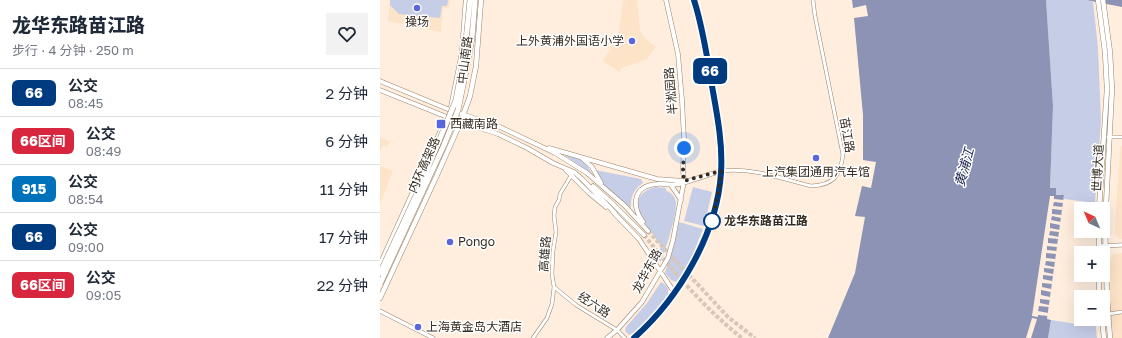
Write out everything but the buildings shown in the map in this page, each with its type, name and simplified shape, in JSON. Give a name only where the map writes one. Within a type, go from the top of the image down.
[{"type":"highway","name":"内环高架路","points":[[380,274],[422,182],[456,100],[465,52],[470,0]]},
{"type":"highway","name":"内环高架路","points":[[380,284],[444,145],[458,110],[471,45],[475,0]]},
{"type":"main road","name":"中山南路","points":[[380,265],[450,110],[462,53],[466,0]]},
{"type":"main road","name":"中山南路","points":[[380,298],[461,121],[462,114],[470,96],[476,66],[481,0]]},
{"type":"main road","name":"半淞园路","points":[[666,0],[678,54],[684,139],[684,181]]},
{"type":"main road","points":[[634,338],[657,315],[691,266],[712,221],[718,195],[721,171],[720,137],[703,33],[694,0]]},
{"type":"main road","name":"世博大道","points":[[1098,0],[1112,89],[1105,225],[1107,290]]},
{"type":"main road","name":"世博大道","points":[[1099,202],[1104,136],[1107,52],[1103,0]]},
{"type":"main road","points":[[380,81],[450,110],[500,127],[555,153],[578,167],[602,186],[624,205],[648,231],[639,217],[635,206],[638,193],[645,186],[664,183],[671,185],[721,171]]},
{"type":"main road","points":[[380,90],[447,117],[498,134],[573,173],[610,201],[644,235]]},
{"type":"main road","points":[[538,145],[657,179],[684,181]]},
{"type":"main road","points":[[581,157],[592,167],[602,186]]},
{"type":"main road","points":[[573,173],[589,193],[615,213]]},
{"type":"main road","points":[[582,179],[639,239],[674,292]]},
{"type":"main road","name":"龙华东路","points":[[607,338],[617,330],[642,302],[658,276],[660,269],[668,258],[673,240],[684,181]]},
{"type":"main road","points":[[671,185],[681,200]]},
{"type":"main road","points":[[1099,238],[1099,246]]},
{"type":"main road","points":[[1103,326],[1104,338]]},
{"type":"main road","name":"世博大道","points":[[1109,326],[1110,338]]},
{"type":"street","name":"苗江路","points":[[721,171],[733,169],[750,171],[812,186],[821,186],[828,183],[841,169],[843,155],[813,0]]},
{"type":"street","points":[[1104,136],[1122,137]]},
{"type":"street","name":"高雄路","points":[[533,338],[547,318],[552,304],[554,287],[552,274],[553,251],[556,232],[554,216],[555,207],[559,200],[560,194],[573,173]]},
{"type":"street","points":[[1099,246],[1122,245]]},
{"type":"street","name":"经六路","points":[[554,287],[576,305],[617,330],[625,338]]},
{"type":"street","points":[[380,311],[433,338]]},
{"type":"street","points":[[1110,314],[1122,312]]},
{"type":"shaded area","points":[[390,0],[450,0],[449,8],[443,8],[441,32],[388,21]]},
{"type":"shaded area","name":"操场","points":[[390,0],[448,0],[447,6],[442,6],[440,18],[399,14],[390,5]]},
{"type":"shaded area","name":"上外黄浦外国语小学","points":[[623,0],[637,0],[640,30],[642,35],[656,47],[647,59],[622,68],[619,72],[603,61],[619,34]]},
{"type":"shaded area","points":[[1046,0],[1086,0],[1093,2],[1098,47],[1101,121],[1095,202],[1064,199],[1064,195],[1056,195],[1050,188],[1053,106]]},
{"type":"shaded area","points":[[380,137],[390,142],[387,147],[383,145],[380,151]]},
{"type":"shaded area","points":[[1122,145],[1122,239],[1119,239],[1115,234],[1120,149]]},
{"type":"shaded area","points":[[563,154],[584,162],[592,175]]},
{"type":"shaded area","points":[[380,166],[393,171],[380,204]]},
{"type":"shaded area","points":[[595,170],[641,179],[643,183],[633,194],[631,208],[605,187]]},
{"type":"shaded area","points":[[655,187],[666,188],[666,191],[670,192],[675,198],[676,202],[673,223],[661,261],[657,260],[652,254],[662,247],[645,223],[638,206],[639,198],[644,192]]},
{"type":"shaded area","points":[[693,187],[712,192],[704,226],[684,221]]},
{"type":"shaded area","points":[[679,222],[703,229],[688,265],[676,282],[671,280],[665,273]]},
{"type":"shaded area","points":[[1122,253],[1122,338],[1113,338],[1109,282],[1112,254]]},
{"type":"shaded area","points":[[661,282],[666,285],[668,289],[666,299],[638,330],[629,335],[625,331],[626,327],[647,303]]},
{"type":"shaded area","points":[[1051,320],[1074,324],[1074,326],[1096,326],[1097,338],[1048,338]]},
{"type":"water","name":"黄浦江","points":[[852,0],[1046,0],[1053,106],[1050,188],[1056,188],[1056,195],[1064,195],[1047,319],[1051,320],[1048,338],[828,338],[855,273],[865,217],[855,216],[862,186],[871,188],[876,162],[863,160],[863,115],[854,18],[868,16],[866,5],[853,8]]},
{"type":"water","points":[[1086,0],[1122,0],[1122,7]]},
{"type":"pier","points":[[1050,196],[1054,196],[1054,199],[1064,200],[1063,203],[1054,202],[1053,206],[1063,207],[1062,210],[1052,209],[1052,214],[1062,215],[1061,218],[1052,216],[1051,220],[1061,222],[1060,225],[1050,223],[1050,228],[1060,230],[1059,232],[1050,231],[1049,235],[1059,237],[1058,239],[1048,238],[1048,243],[1058,244],[1057,247],[1047,246],[1047,250],[1057,251],[1056,254],[1046,253],[1046,258],[1055,259],[1055,262],[1046,261],[1045,265],[1054,267],[1054,269],[1044,268],[1044,272],[1053,274],[1053,276],[1043,275],[1043,279],[1052,281],[1052,284],[1042,283],[1042,287],[1051,289],[1051,292],[1041,290],[1041,295],[1050,297],[1050,300],[1040,299],[1040,303],[1049,305],[1049,307],[1039,306],[1038,311],[1048,313],[1048,316],[1038,315],[1038,317],[1032,316]]},
{"type":"pier","points":[[1032,318],[1037,319],[1031,338],[1026,338]]},
{"type":"tunnel","points":[[648,231],[728,317],[755,338]]},
{"type":"tunnel","points":[[644,235],[678,276],[715,315],[742,338]]},
{"type":"bus line","name":"66","points":[[634,338],[657,315],[691,266],[712,221],[720,183],[720,137],[707,52],[694,0]]},
{"type":"place","name":"操场","points":[[417,8]]},
{"type":"place","name":"上外黄浦外国语小学","points":[[632,41]]},
{"type":"place","name":"西藏南路","points":[[441,124]]},
{"type":"place","name":"上汽集团通用汽车馆","points":[[816,158]]},
{"type":"place","name":"龙华东路苗江路","points":[[712,221]]},
{"type":"place","name":"Pongo","points":[[450,242]]},
{"type":"place","name":"上海黄金岛大酒店","points":[[418,327]]},
{"type":"route","points":[[684,148],[684,181],[721,171],[712,221]]}]
